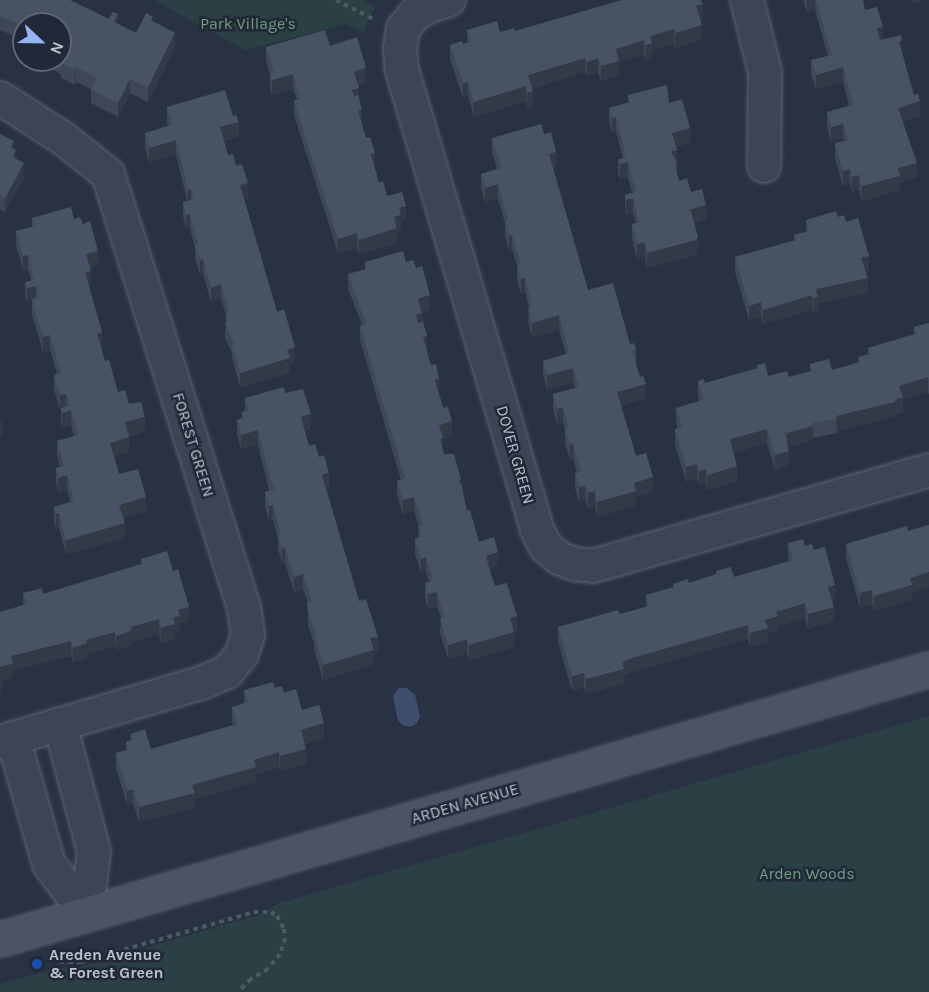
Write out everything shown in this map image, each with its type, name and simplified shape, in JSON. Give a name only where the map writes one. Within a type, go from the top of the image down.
[{"type":"street","name":"DOVER GREEN","points":[[449,0],[429,6],[414,15],[403,28],[400,50],[402,70],[537,530],[546,547],[559,558],[575,564],[593,566],[929,470]]},
{"type":"street","points":[[747,0],[765,72],[764,166]]},
{"type":"street","name":"FOREST GREEN","points":[[0,98],[64,139],[108,174],[240,597],[248,635],[242,654],[226,672],[204,682],[7,740],[49,864],[86,914]]},
{"type":"street","name":"ARDEN AVENUE","points":[[0,939],[929,669]]},
{"type":"street","points":[[60,724],[94,852],[86,914]]},
{"type":"path","points":[[336,0],[376,20]]},
{"type":"path","points":[[59,962],[81,962],[254,912],[272,912],[284,929],[285,938],[280,954],[268,969],[251,979],[238,992]]},
{"type":"green space","name":"Park Village's","points":[[154,0],[363,0],[375,7],[363,33],[346,24],[245,50]]},
{"type":"green space","name":"Arden Woods","points":[[929,716],[929,992],[0,992],[0,984],[58,968],[76,968],[259,915],[277,904]]},
{"type":"water","points":[[399,688],[407,688],[415,695],[420,716],[417,723],[411,727],[404,726],[398,721],[393,696]]},
{"type":"building","points":[[0,0],[70,0],[109,19],[113,12],[118,14],[114,22],[136,33],[146,13],[153,17],[151,20],[175,33],[148,87],[130,79],[118,103],[91,89],[97,78],[76,67],[75,70],[72,68],[72,12],[12,12],[12,21],[0,16]]},
{"type":"building","points":[[622,0],[701,0],[703,4],[696,6],[702,25],[675,33],[674,29],[650,36],[652,44],[646,45],[644,40],[616,49],[619,61],[601,66],[598,58],[587,62],[585,58],[528,75],[533,91],[527,93],[526,86],[474,102],[468,82],[463,83],[450,45],[462,41],[463,44],[471,42],[467,30],[497,21],[500,32],[514,28],[515,31]]},
{"type":"building","points":[[816,0],[863,0],[865,10],[877,7],[883,27],[877,28],[880,40],[901,35],[902,41],[899,42],[914,95],[918,94],[920,101],[898,108],[917,163],[898,168],[900,176],[862,186],[859,175],[852,177],[850,169],[843,171],[835,143],[848,140],[843,124],[831,127],[827,112],[853,105],[843,67],[816,75],[811,60],[832,55]]},
{"type":"building","points":[[325,30],[330,46],[357,37],[366,68],[354,72],[359,88],[352,90],[354,96],[358,95],[362,110],[358,111],[366,138],[370,137],[375,153],[371,154],[379,183],[383,181],[387,196],[402,192],[406,206],[399,208],[401,215],[394,217],[397,228],[359,240],[357,233],[338,239],[294,101],[300,99],[293,74],[272,80],[270,74],[274,73],[266,47]]},
{"type":"building","points":[[667,85],[669,103],[682,99],[690,128],[672,133],[677,150],[671,151],[677,163],[674,164],[679,181],[687,178],[691,192],[702,189],[706,205],[688,210],[691,211],[698,237],[696,240],[647,253],[645,242],[637,244],[632,224],[639,222],[633,198],[626,200],[625,195],[636,192],[628,162],[620,164],[618,160],[626,157],[616,117],[612,118],[609,108],[630,102],[628,95]]},
{"type":"building","points":[[225,90],[233,116],[236,115],[239,122],[220,127],[228,155],[233,154],[236,166],[242,164],[248,183],[240,185],[277,312],[284,309],[295,347],[287,350],[290,358],[240,373],[232,345],[234,344],[225,323],[228,322],[225,314],[229,312],[221,284],[211,288],[203,259],[200,260],[195,245],[198,244],[190,214],[186,216],[183,202],[194,199],[191,189],[188,190],[176,140],[149,148],[145,133],[172,125],[167,107]]},
{"type":"building","points":[[541,124],[544,134],[551,132],[556,152],[549,154],[588,290],[613,283],[630,344],[634,343],[636,350],[632,350],[640,377],[643,376],[646,384],[617,392],[636,456],[646,453],[653,477],[634,483],[636,491],[597,502],[595,491],[588,493],[585,485],[579,487],[575,473],[581,472],[573,443],[570,444],[565,430],[569,428],[563,407],[557,409],[553,394],[579,387],[573,368],[547,375],[543,361],[569,353],[559,315],[532,323],[528,308],[532,306],[525,278],[521,279],[517,265],[521,264],[512,235],[509,236],[505,221],[508,221],[498,184],[485,188],[481,174],[501,168],[492,138]]},
{"type":"building","points":[[0,134],[14,141],[11,147],[16,150],[13,157],[24,163],[5,198],[0,195]]},
{"type":"building","points":[[71,207],[74,219],[80,217],[83,224],[90,221],[98,251],[86,254],[91,271],[85,272],[102,332],[97,334],[105,361],[109,360],[118,392],[125,390],[129,404],[141,402],[145,417],[125,422],[129,437],[110,443],[119,474],[138,469],[146,497],[119,505],[125,523],[66,540],[59,513],[56,514],[54,507],[74,501],[67,475],[58,478],[56,468],[64,466],[57,441],[78,435],[71,410],[62,413],[61,408],[70,405],[66,394],[60,395],[54,375],[61,373],[50,335],[43,337],[37,317],[32,299],[39,297],[36,286],[27,288],[25,282],[34,280],[28,255],[23,256],[16,231],[35,226],[32,218]]},
{"type":"building","points":[[836,211],[838,217],[844,215],[846,222],[858,218],[869,256],[861,258],[868,278],[816,289],[818,297],[813,298],[812,295],[763,310],[761,302],[749,306],[735,257],[796,240],[794,235],[809,231],[806,220]]},
{"type":"building","points":[[403,251],[406,262],[413,260],[416,268],[422,266],[430,295],[418,299],[422,313],[416,315],[418,323],[423,322],[427,336],[423,337],[431,365],[436,364],[439,379],[435,380],[443,408],[448,407],[452,421],[439,425],[444,454],[454,454],[461,480],[458,484],[461,483],[467,511],[470,510],[479,542],[494,537],[498,552],[486,556],[490,571],[495,586],[507,583],[517,616],[510,618],[514,632],[469,645],[467,639],[448,645],[440,619],[444,617],[437,592],[428,594],[425,583],[433,581],[426,557],[421,559],[415,539],[421,537],[418,526],[423,525],[414,497],[403,500],[397,481],[405,478],[360,326],[366,324],[348,274],[366,269],[365,262]]},
{"type":"building","points":[[929,323],[929,380],[928,377],[899,386],[903,397],[895,402],[836,416],[837,419],[812,423],[813,426],[787,433],[784,431],[789,451],[775,455],[767,429],[730,439],[737,466],[707,475],[706,469],[699,471],[697,464],[686,467],[675,429],[682,427],[676,408],[703,400],[698,381],[704,379],[705,383],[758,368],[757,365],[765,363],[768,376],[787,371],[789,377],[812,371],[810,364],[829,359],[832,370],[860,362],[858,357],[870,354],[868,348],[916,334],[914,327]]},
{"type":"building","points":[[284,387],[285,393],[303,389],[311,414],[301,417],[309,446],[315,444],[319,457],[324,455],[329,473],[322,475],[359,601],[366,599],[378,637],[370,638],[374,650],[323,665],[308,611],[307,603],[312,602],[303,574],[294,577],[285,548],[282,549],[278,535],[281,534],[273,505],[269,506],[265,492],[275,489],[270,479],[258,430],[241,435],[237,420],[243,418],[242,412],[249,410],[245,398]]},
{"type":"building","points":[[929,525],[929,572],[910,578],[912,585],[874,596],[872,590],[860,593],[846,544],[907,526],[908,531]]},
{"type":"building","points":[[803,539],[805,546],[812,544],[814,550],[825,547],[835,585],[828,587],[834,607],[808,614],[805,603],[776,612],[778,616],[765,620],[768,628],[750,633],[748,625],[632,658],[622,662],[624,669],[586,679],[584,673],[572,676],[558,627],[618,610],[620,614],[649,606],[646,595],[674,587],[673,584],[688,579],[689,583],[717,574],[716,571],[731,567],[734,577],[793,560],[788,543]]},
{"type":"building","points":[[167,551],[173,571],[178,569],[189,607],[178,610],[180,616],[173,618],[175,624],[161,628],[159,619],[131,627],[131,631],[116,636],[115,632],[86,640],[87,643],[73,648],[71,641],[11,656],[13,663],[0,667],[0,612],[27,604],[23,593],[42,588],[43,594],[142,564],[141,559]]},
{"type":"building","points":[[273,682],[275,688],[282,686],[284,693],[296,689],[302,710],[319,705],[324,723],[301,730],[306,749],[280,756],[279,752],[254,760],[256,767],[192,785],[195,793],[139,807],[133,789],[127,791],[116,753],[128,750],[126,742],[132,740],[131,734],[145,729],[151,749],[237,724],[232,707],[248,702],[244,690]]},
{"type":"place","name":"Areden Avenue & Forest Green","points":[[37,964]]}]
